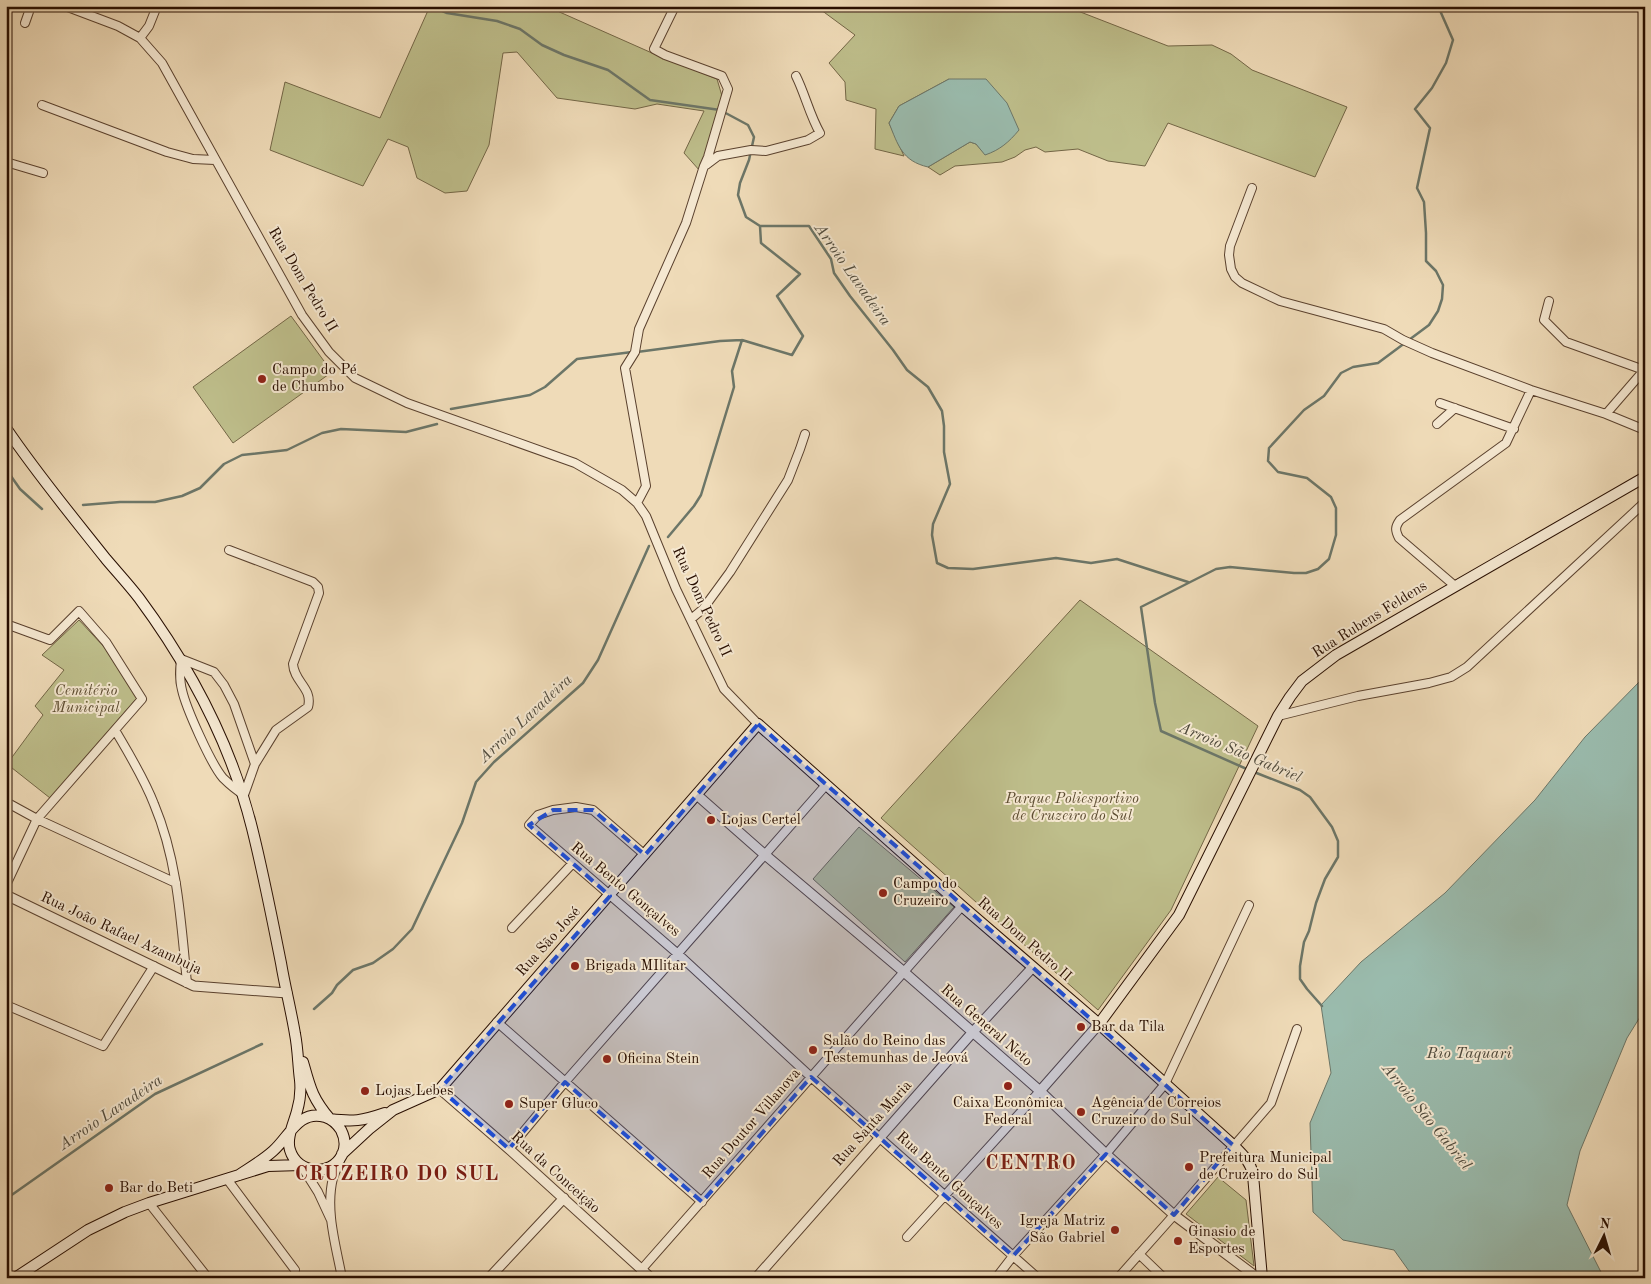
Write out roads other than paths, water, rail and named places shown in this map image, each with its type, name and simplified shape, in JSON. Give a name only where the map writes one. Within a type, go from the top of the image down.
[{"type":"main road","points":[[6,428],[48,487],[137,595],[180,659],[216,727],[244,795],[296,1037],[310,1089],[317,1104],[342,1132],[345,1143],[338,1160],[327,1168],[314,1170],[300,1165],[268,1166],[149,1203],[109,1219],[47,1256],[15,1278]]},
{"type":"main road","name":"Rua Rubens Feldens","points":[[1100,1024],[1176,920],[1278,716],[1302,681],[1336,655],[1645,477]]},
{"type":"main road","name":"Rua Dom Pedro II","points":[[758,724],[962,906],[1100,1024],[1248,1160],[1252,1167],[1262,1278]]},
{"type":"main road","name":"Rua São José","points":[[342,1154],[393,1110],[440,1089],[758,724]]},
{"type":"main road","points":[[296,1037],[300,1084],[298,1107],[289,1139],[290,1151],[300,1165]]},
{"type":"main road","points":[[240,1174],[271,1153],[303,1119],[316,1116],[352,1122],[393,1110]]},
{"type":"street","points":[[25,23],[30,6]]},
{"type":"street","name":"Rua Dom Pedro II","points":[[65,6],[118,26],[140,38],[162,63],[302,315],[329,352],[355,378],[407,403],[575,464],[622,490],[637,503],[646,516],[676,590],[724,689],[758,724]]},
{"type":"street","points":[[140,38],[149,26],[158,6]]},
{"type":"street","points":[[637,503],[646,486],[625,368],[635,352],[640,329],[686,223],[728,89],[722,76],[665,55],[654,49],[675,6]]},
{"type":"street","points":[[704,166],[718,156],[752,150],[766,151],[808,140],[820,133],[815,125],[796,76]]},
{"type":"street","points":[[42,105],[167,152],[193,159],[215,160]]},
{"type":"street","points":[[6,162],[43,173]]},
{"type":"street","points":[[1252,188],[1230,246],[1229,255],[1231,269],[1235,277],[1242,283],[1280,301],[1384,329],[1403,340],[1531,390],[1606,414],[1645,430]]},
{"type":"street","points":[[1549,301],[1544,320],[1566,342],[1644,369],[1606,414]]},
{"type":"street","points":[[1455,586],[1399,538],[1395,530],[1396,526],[1407,514],[1506,443],[1531,390]]},
{"type":"street","points":[[1440,403],[1514,429]]},
{"type":"street","points":[[1437,424],[1455,408]]},
{"type":"street","points":[[691,618],[703,609],[730,572],[788,480],[805,434]]},
{"type":"street","points":[[1278,716],[1358,696],[1429,682],[1451,676],[1467,667],[1645,502]]},
{"type":"street","points":[[229,550],[314,582],[318,587],[318,593],[293,664],[296,674],[309,695],[308,707],[276,730],[255,764],[244,795],[222,777],[215,765],[182,692],[180,659],[214,672],[224,685],[239,714],[255,764]]},
{"type":"street","points":[[6,624],[50,640],[79,611],[106,642],[142,699],[37,819],[32,826],[6,885]]},
{"type":"street","points":[[115,730],[139,770],[155,805],[166,838],[176,882],[187,983]]},
{"type":"street","points":[[509,1149],[565,1082],[826,785]]},
{"type":"street","name":"Rua General Neto","points":[[697,795],[1040,1091],[1174,1215],[1258,1278]]},
{"type":"street","points":[[6,802],[37,819],[176,882]]},
{"type":"street","name":"Rua Bento Gonçalves","points":[[645,855],[594,810],[576,807],[553,810],[538,815],[528,825],[678,954],[811,1077],[1038,1278]]},
{"type":"street","points":[[512,928],[572,864]]},
{"type":"street","name":"Rua João Rafael Azambuja","points":[[6,895],[194,986],[287,993]]},
{"type":"street","points":[[996,1278],[1013,1256],[1106,1154],[1165,1084],[1250,905]]},
{"type":"street","name":"Rua Doutor Villanova","points":[[642,1270],[962,906]]},
{"type":"street","points":[[6,1005],[103,1046],[154,966]]},
{"type":"street","name":"Rua Santa Maria","points":[[759,1277],[880,1137],[1033,967]]},
{"type":"street","points":[[497,1022],[702,1202]]},
{"type":"street","points":[[907,1237],[1100,1024]]},
{"type":"street","points":[[1118,1278],[1271,1102],[1297,1029]]},
{"type":"street","name":"Rua da Conceição","points":[[440,1089],[564,1198],[651,1278]]},
{"type":"street","points":[[342,1154],[333,1178],[331,1192],[332,1222],[342,1278]]},
{"type":"street","points":[[300,1165],[318,1192],[332,1222]]},
{"type":"street","points":[[227,1179],[295,1270]]},
{"type":"street","points":[[489,1278],[564,1198]]},
{"type":"street","points":[[149,1203],[208,1278]]},
{"type":"street","points":[[1139,1254],[1164,1278]]},
{"type":"water","points":[[949,79],[986,79],[1007,103],[1019,130],[995,151],[985,155],[976,144],[970,142],[928,167],[912,161],[902,151],[889,123],[899,106]]},
{"type":"water","name":"Rio Taquari","points":[[1645,676],[1645,1009],[1627,1038],[1580,1151],[1567,1205],[1604,1278],[1414,1278],[1394,1250],[1343,1240],[1313,1212],[1310,1123],[1331,1073],[1321,1005],[1361,962],[1445,893],[1535,800],[1585,737]]},
{"type":"waterway","points":[[431,6],[447,13],[497,21],[520,29],[542,45],[564,55],[608,70],[650,100],[720,110],[748,125],[754,137],[738,195],[746,217],[760,226]]},
{"type":"waterway","name":"Arroio São Gabriel","points":[[1249,770],[1161,731],[1141,607],[1216,569],[1230,567],[1306,573],[1318,569],[1329,559],[1336,535],[1336,508],[1331,497],[1307,478],[1278,472],[1268,461],[1269,448],[1304,410],[1324,396],[1341,373],[1353,367],[1378,363],[1429,325],[1438,311],[1442,299],[1443,285],[1436,271],[1426,261],[1424,202],[1417,188],[1430,128],[1415,109],[1432,88],[1446,63],[1453,40],[1438,6]]},
{"type":"waterway","name":"Arroio Lavadeira","points":[[637,352],[720,341],[742,340],[792,355],[803,336],[777,296],[800,274],[761,243],[760,226],[809,226],[831,259],[834,273],[850,296],[907,370],[928,387],[942,411],[944,452],[950,484],[933,524],[932,535],[937,563],[948,568],[973,569],[1056,558],[1091,563],[1117,559],[1188,582]]},
{"type":"waterway","name":"Arroio Lavadeira","points":[[668,537],[701,495],[734,387],[732,371],[742,340]]},
{"type":"waterway","points":[[451,409],[530,395],[545,387],[577,359],[632,352]]},
{"type":"waterway","points":[[83,505],[155,502],[182,496],[200,488],[224,464],[242,455],[287,450],[322,433],[341,429],[406,432],[437,424]]},
{"type":"waterway","points":[[6,469],[20,489],[42,509]]},
{"type":"waterway","name":"Arroio Lavadeira","points":[[314,1009],[353,970],[373,963],[393,949],[412,929],[462,823],[476,782],[494,762],[583,683],[598,660],[649,546]]},
{"type":"waterway","name":"Arroio São Gabriel","points":[[1254,772],[1300,790],[1310,797],[1332,827],[1338,841],[1338,857],[1325,879],[1316,903],[1309,931],[1304,942],[1300,966],[1300,979],[1322,1006]]},
{"type":"waterway","name":"Arroio Lavadeira","points":[[6,1199],[155,1094],[262,1044]]},
{"type":"place","name":"Campo do Pé de Chumbo","points":[[262,379]]},
{"type":"place","name":"Lojas Certel","points":[[711,820]]},
{"type":"place","name":"Campo do Cruzeiro","points":[[883,893]]},
{"type":"place","name":"Brigada MIlitar","points":[[575,966]]},
{"type":"place","name":"Bar da Tila","points":[[1081,1027]]},
{"type":"place","name":"Salão do Reino das Testemunhas de Jeová","points":[[813,1050]]},
{"type":"place","name":"Oficina Stein","points":[[607,1059]]},
{"type":"place","name":"Caixa Econômica Federal","points":[[1008,1086]]},
{"type":"place","name":"Lojas Lebes","points":[[365,1091]]},
{"type":"place","name":"Super Gluco","points":[[509,1104]]},
{"type":"place","name":"Agência de Correios Cruzeiro do Sul","points":[[1081,1112]]},
{"type":"place","name":"Prefeitura Municipal de Cruzeiro do Sul","points":[[1189,1167]]},
{"type":"place","name":"Bar do Beti","points":[[109,1188]]},
{"type":"place","name":"Igreja Matriz São Gabriel","points":[[1115,1230]]},
{"type":"place","name":"Ginasio de Esportes","points":[[1178,1241]]},
{"type":"district","name":"CENTRO","points":[[1031,1164]]},
{"type":"district","name":"CRUZEIRO DO SUL","points":[[397,1175]]},
{"type":"park label","name":"Cemitério Municipal","points":[[86,700]]},
{"type":"park label","name":"Parque Poliesportivo de Cruzeiro do Sul","points":[[1072,808]]}]
